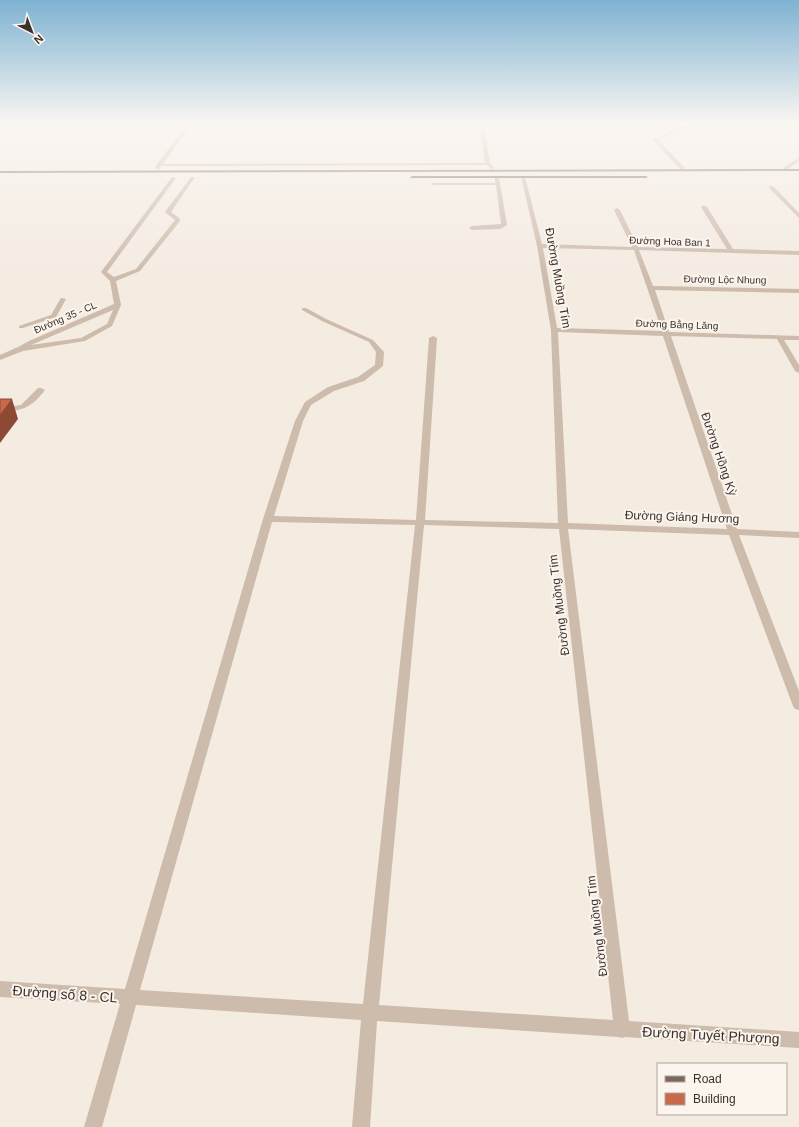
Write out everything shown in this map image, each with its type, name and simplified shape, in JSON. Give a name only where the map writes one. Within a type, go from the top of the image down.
[{"type":"main road","points":[[0,175],[72,175]]},
{"type":"main road","points":[[167,178],[176,175]]},
{"type":"main road","points":[[185,178],[192,175]]},
{"type":"main road","points":[[197,175],[200,178]]},
{"type":"main road","points":[[403,178],[455,175]]},
{"type":"main road","points":[[588,175],[649,177]]},
{"type":"street","points":[[118,305],[114,295],[113,280],[104,272],[177,175]]},
{"type":"street","points":[[113,280],[138,270],[178,220],[168,212],[194,175]]},
{"type":"street","points":[[472,228],[504,226],[496,175]]},
{"type":"street","name":"Đường Muồng Tím","points":[[523,175],[540,246],[554,330],[563,526],[622,1030]]},
{"type":"street","points":[[433,184],[498,184]]},
{"type":"street","points":[[771,187],[799,216]]},
{"type":"street","points":[[704,207],[732,252]]},
{"type":"street","name":"Đường Hồng Kỳ","points":[[616,210],[636,249],[651,288],[733,533],[799,706]]},
{"type":"street","name":"Đường Hoa Ban 1","points":[[540,246],[799,253]]},
{"type":"street","name":"Đường Lộc Nhung","points":[[651,288],[799,291]]},
{"type":"street","points":[[21,328],[54,316],[63,299]]},
{"type":"street","name":"Đường 35 - CL","points":[[21,349],[83,340],[110,325],[118,305]]},
{"type":"street","name":"Đường 35 - CL","points":[[0,358],[21,349],[31,342],[118,305]]},
{"type":"street","points":[[93,1127],[268,519],[299,421],[308,404],[331,389],[361,379],[379,366],[380,352],[371,341],[324,320],[304,309]]},
{"type":"street","name":"Đường Bằng Lăng","points":[[554,330],[799,338]]},
{"type":"street","points":[[361,1127],[370,1014],[420,523],[433,338]]},
{"type":"street","points":[[780,338],[799,371]]},
{"type":"street","points":[[0,410],[20,409],[24,407],[41,390]]},
{"type":"street","name":"Đường Giáng Hương","points":[[268,519],[563,526],[799,535]]},
{"type":"street","name":"Đường số 8 - CL","points":[[0,989],[370,1014]]},
{"type":"street","name":"Đường Tuyết Phượng","points":[[370,1014],[799,1040]]},
{"type":"building","points":[[0,399],[12,399],[0,415]]}]
